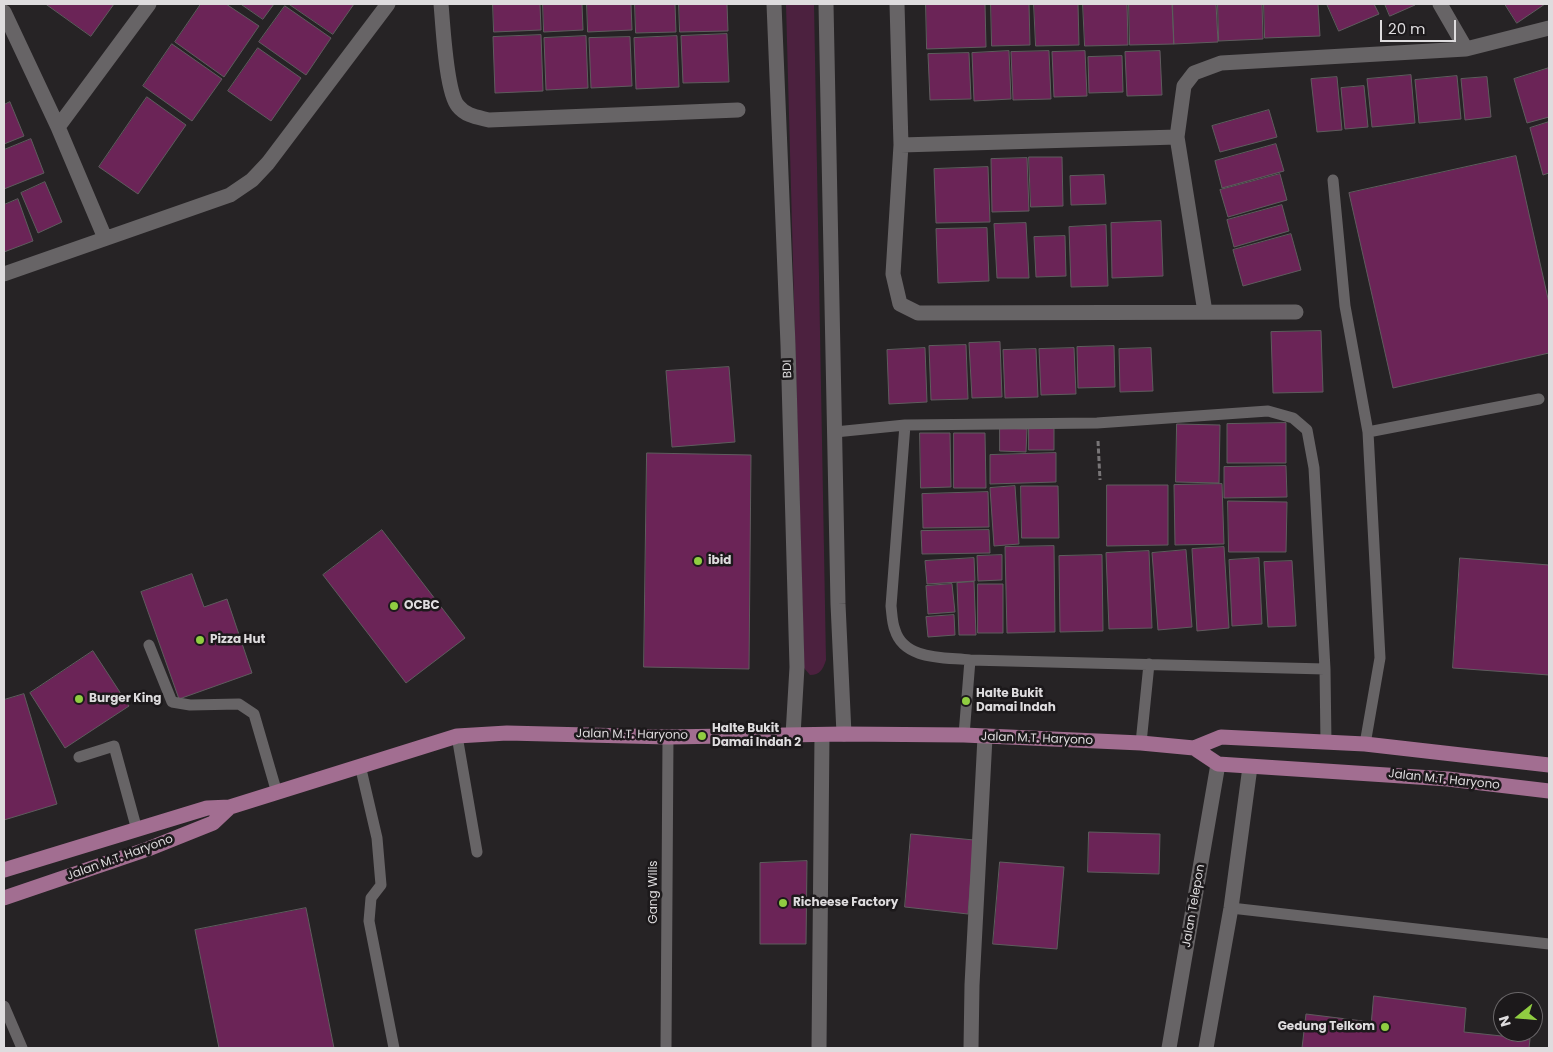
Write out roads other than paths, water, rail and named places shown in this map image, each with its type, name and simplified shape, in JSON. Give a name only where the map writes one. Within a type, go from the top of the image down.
[{"type":"main road","name":"Jalan M.T. Haryono","points":[[4,870],[207,808],[230,807],[457,736],[507,733],[668,736],[964,735],[1141,742],[1194,748],[1218,764],[1440,778],[1549,791]]},
{"type":"main road","name":"Jalan M.T. Haryono","points":[[1194,748],[1220,737],[1365,744],[1549,765]]},
{"type":"main road","points":[[1218,764],[1220,737]]},
{"type":"main road","points":[[1250,767],[1253,740]]},
{"type":"main road","name":"Jalan M.T. Haryono","points":[[4,898],[148,849],[213,823],[230,807]]},
{"type":"street","points":[[58,127],[149,4]]},
{"type":"street","points":[[4,274],[230,194],[252,180],[268,163],[388,4]]},
{"type":"street","points":[[440,4],[449,79],[457,105],[471,116],[489,120],[738,110]]},
{"type":"street","name":"BDI","points":[[774,4],[788,345],[797,667],[794,735]]},
{"type":"street","points":[[826,4],[838,604],[844,734]]},
{"type":"street","points":[[897,4],[901,145],[892,274],[900,304],[918,313],[1296,312]]},
{"type":"street","points":[[1440,4],[1466,49]]},
{"type":"street","points":[[4,12],[58,127],[105,238]]},
{"type":"street","points":[[1205,312],[1177,137],[1184,86],[1194,73],[1221,63],[1466,49],[1549,28]]},
{"type":"street","points":[[901,145],[1177,137]]},
{"type":"street","points":[[819,1048],[822,735]]},
{"type":"street","points":[[971,1048],[972,985],[985,737]]},
{"type":"street","name":"Jalan Telepon","points":[[1169,1048],[1218,764]]},
{"type":"street","points":[[1206,1048],[1231,908],[1250,767]]},
{"type":"lane","points":[[1332,180],[1345,306],[1368,432],[1380,658],[1365,744]]},
{"type":"lane","points":[[1368,432],[1539,400]]},
{"type":"lane","points":[[835,432],[905,424],[1097,423],[1268,411],[1293,418],[1308,430],[1314,468],[1325,669],[1326,743]]},
{"type":"lane","points":[[905,424],[891,606],[895,630],[903,646],[921,654],[970,660],[1325,669]]},
{"type":"lane","points":[[148,645],[172,702],[190,705],[239,704],[254,714],[277,793]]},
{"type":"lane","points":[[964,735],[970,660]]},
{"type":"lane","points":[[1141,742],[1149,664]]},
{"type":"lane","points":[[457,736],[477,852]]},
{"type":"lane","name":"Gang Wilis","points":[[666,1048],[668,736]]},
{"type":"lane","points":[[79,757],[114,746],[137,830]]},
{"type":"lane","points":[[360,765],[377,838],[381,885],[371,898],[369,921],[394,1048]]},
{"type":"lane","points":[[1231,908],[1549,944]]},
{"type":"lane","points":[[4,1006],[22,1048]]},
{"type":"place","name":"ibid","points":[[698,561]]},
{"type":"place","name":"OCBC","points":[[394,606]]},
{"type":"place","name":"Pizza Hut","points":[[200,640]]},
{"type":"place","name":"Burger King","points":[[79,699]]},
{"type":"place","name":"Halte Bukit Damai Indah","points":[[966,701]]},
{"type":"place","name":"Halte Bukit Damai Indah 2","points":[[702,736]]},
{"type":"place","name":"Richeese Factory","points":[[783,903]]},
{"type":"place","name":"Gedung Telkom","points":[[1385,1027]]}]
